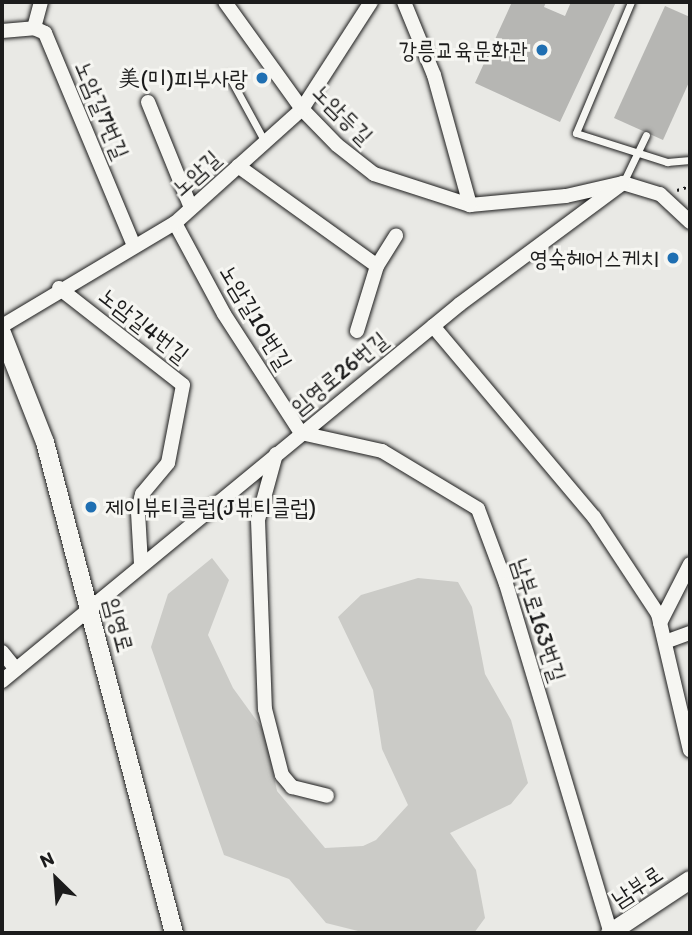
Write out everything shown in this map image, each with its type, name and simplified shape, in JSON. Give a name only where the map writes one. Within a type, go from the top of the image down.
[{"type":"street","points":[[2,31],[34,28],[40,2]]},
{"type":"street","name":"노암등길","points":[[225,2],[302,109],[337,145],[374,174],[470,205],[566,196],[623,183],[660,194],[690,222]]},
{"type":"street","name":"노암길","points":[[2,326],[59,288],[175,223],[302,109],[372,2]]},
{"type":"street","points":[[404,2],[435,75],[470,205]]},
{"type":"street","name":"노암길7번길","points":[[34,28],[45,33],[134,246]]},
{"type":"street","points":[[148,102],[191,208]]},
{"type":"street","points":[[238,166],[377,265]]},
{"type":"street","name":"임영로26번길","points":[[2,681],[89,606],[433,326],[623,183]]},
{"type":"street","name":"노암길10번길","points":[[175,223],[224,314],[301,433]]},
{"type":"street","points":[[357,331],[377,265],[396,235]]},
{"type":"street","name":"노암길4번길","points":[[59,288],[183,385],[168,463],[142,494],[138,512],[141,564]]},
{"type":"street","points":[[433,326],[594,517],[660,623],[690,750]]},
{"type":"street","name":"임영로","points":[[2,333],[45,442],[174,933]]},
{"type":"street","name":"남부로163번길","points":[[301,433],[382,451],[478,509],[506,584],[611,933]]},
{"type":"street","points":[[276,454],[258,520],[265,709],[282,775],[292,787],[327,796]]},
{"type":"street","points":[[660,623],[690,564]]},
{"type":"street","points":[[664,642],[690,634]]},
{"type":"street","points":[[2,652],[16,669]]},
{"type":"street","name":"남부로","points":[[611,933],[690,880]]},
{"type":"lane","points":[[631,2],[576,133],[667,162],[690,160]]},
{"type":"lane","points":[[229,76],[265,142]]},
{"type":"lane","points":[[623,183],[646,135]]},
{"type":"shaded area","points":[[212,558],[229,580],[208,635],[233,688],[265,732],[277,791],[325,848],[363,846],[376,840],[408,805],[382,749],[373,690],[338,617],[361,595],[418,578],[458,582],[472,607],[485,674],[511,720],[528,783],[511,804],[450,833],[476,870],[485,918],[474,933],[366,933],[326,923],[289,879],[224,855],[151,647],[168,594]]},
{"type":"building","name":"강릉교육문화관","points":[[512,2],[546,2],[544,7],[565,16],[571,2],[616,2],[560,122],[475,83]]},
{"type":"building","points":[[665,6],[690,17],[690,80],[663,140],[614,118]]},
{"type":"place","name":"강릉교육문화관","points":[[542,50]]},
{"type":"place","name":"美(미)피부사랑","points":[[262,78]]},
{"type":"place","name":"영숙헤어스케치","points":[[673,258]]},
{"type":"place","name":"제이뷰티클럽(J뷰티클럽)","points":[[91,507]]}]
